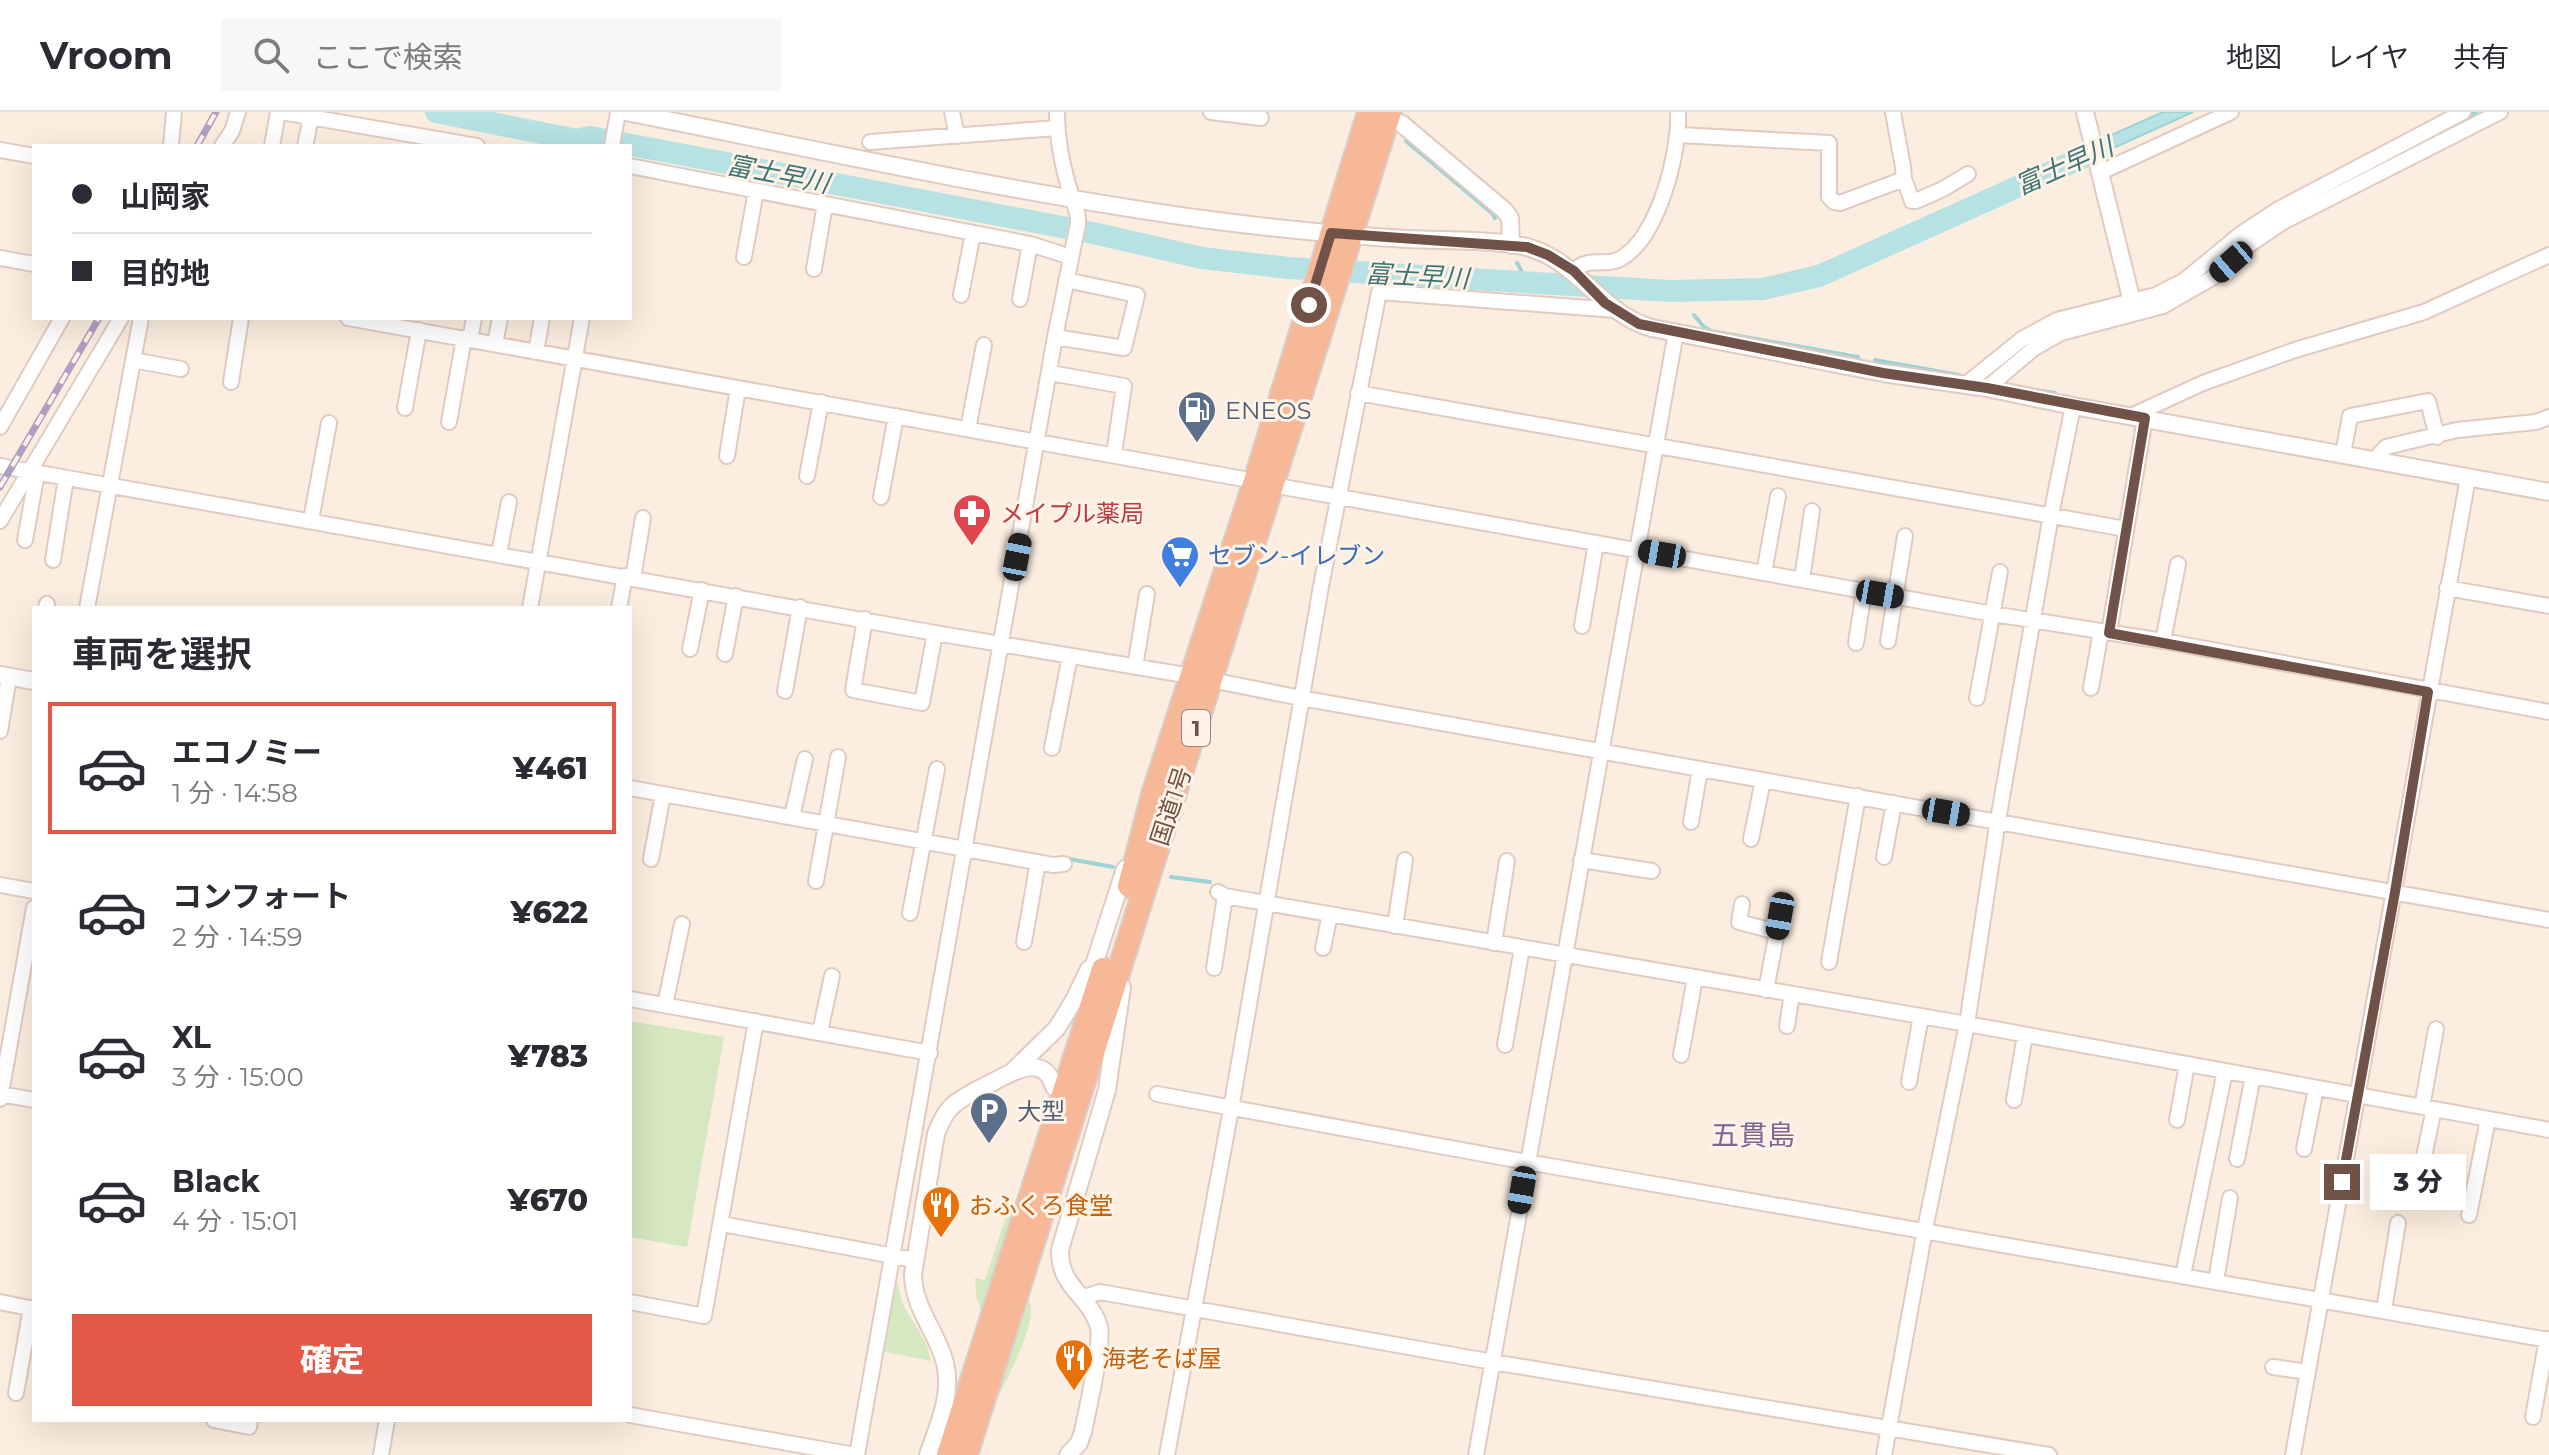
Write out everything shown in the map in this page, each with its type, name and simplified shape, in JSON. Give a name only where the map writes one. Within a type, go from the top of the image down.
[{"type":"highway","name":"国道1号","points":[[966,1455],[1130,931],[1201,678],[1326,282],[1383,114]]},
{"type":"highway","name":"国道1号","points":[[948,1455],[1136,864],[1153,794],[1201,678]]},
{"type":"street","points":[[171,144],[174,112]]},
{"type":"street","points":[[223,144],[232,131],[238,112]]},
{"type":"street","points":[[272,144],[279,112],[379,129],[436,143]]},
{"type":"street","points":[[952,112],[957,136]]},
{"type":"street","points":[[632,1415],[856,1455],[1078,214],[1071,198],[1057,128],[1057,112]]},
{"type":"street","points":[[1211,112],[1261,118]]},
{"type":"street","points":[[1572,268],[1590,262],[1616,261],[1635,246],[1659,207],[1668,182],[1679,135],[1678,112]]},
{"type":"street","points":[[1893,112],[1904,179],[1912,201],[1943,189],[1968,174]]},
{"type":"street","points":[[2085,112],[2133,308]]},
{"type":"street","points":[[2100,170],[2231,112]]},
{"type":"street","points":[[1987,388],[2033,349],[2061,333],[2133,308],[2185,280],[2242,233],[2277,210],[2463,112]]},
{"type":"street","points":[[1965,385],[2022,339],[2057,320],[2163,306],[2212,278],[2249,245],[2283,222],[2500,112]]},
{"type":"street","points":[[1383,114],[1402,124],[1505,211],[1510,218],[1511,245]]},
{"type":"street","points":[[613,144],[620,116],[1338,245],[1511,245],[1539,251],[1572,268],[1610,306],[1639,324],[1883,373],[1987,388],[2549,492]]},
{"type":"street","points":[[305,144],[311,117]]},
{"type":"street","points":[[870,142],[1057,128]]},
{"type":"street","points":[[376,144],[379,129]]},
{"type":"street","points":[[1679,135],[1829,143],[1829,197],[1834,202],[1840,203],[1904,179]]},
{"type":"street","points":[[894,165],[898,140]]},
{"type":"street","points":[[0,150],[32,156]]},
{"type":"street","points":[[632,166],[1072,253]]},
{"type":"street","points":[[744,257],[756,191]]},
{"type":"street","points":[[814,269],[825,204]]},
{"type":"street","points":[[961,295],[973,233]]},
{"type":"street","points":[[1020,299],[1030,244]]},
{"type":"street","points":[[2138,417],[2203,383],[2295,350],[2424,312],[2549,255]]},
{"type":"street","points":[[0,258],[32,264]]},
{"type":"street","points":[[1055,337],[1124,348],[1137,295],[1066,280]]},
{"type":"street","points":[[1167,1455],[1231,1109],[1301,698],[1379,292],[1610,306]]},
{"type":"street","points":[[0,427],[61,320]]},
{"type":"street","points":[[0,521],[33,472],[120,320]]},
{"type":"street","points":[[87,606],[141,320]]},
{"type":"street","points":[[231,382],[241,320]]},
{"type":"street","points":[[366,320],[412,325],[467,339],[574,359],[2549,712]]},
{"type":"street","points":[[449,422],[473,320]]},
{"type":"street","points":[[495,344],[500,320]]},
{"type":"street","points":[[536,352],[542,320]]},
{"type":"street","points":[[530,606],[582,320]]},
{"type":"street","points":[[405,408],[412,325]]},
{"type":"street","points":[[1476,1455],[1676,332]]},
{"type":"street","points":[[968,429],[984,345]]},
{"type":"street","points":[[133,360],[181,369]]},
{"type":"street","points":[[1050,373],[1124,386],[1114,454]]},
{"type":"street","points":[[727,456],[738,388]]},
{"type":"street","points":[[1358,393],[2126,529]]},
{"type":"street","points":[[2343,454],[2350,416],[2428,401],[2437,437]]},
{"type":"street","points":[[807,476],[821,402]]},
{"type":"street","points":[[1884,1455],[1925,1229],[1967,1024],[1998,820],[2073,406]]},
{"type":"street","points":[[881,497],[896,416]]},
{"type":"street","points":[[2091,688],[2126,529],[2138,417]]},
{"type":"street","points":[[2374,460],[2386,447],[2457,430],[2536,422],[2549,417]]},
{"type":"street","points":[[311,520],[329,423]]},
{"type":"street","points":[[0,466],[2549,920]]},
{"type":"street","points":[[25,540],[33,472]]},
{"type":"street","points":[[53,560],[66,478]]},
{"type":"street","points":[[2293,1455],[2468,478]]},
{"type":"street","points":[[1764,573],[1778,496]]},
{"type":"street","points":[[499,554],[509,502]]},
{"type":"street","points":[[1802,579],[1812,511]]},
{"type":"street","points":[[620,606],[643,518]]},
{"type":"street","points":[[1888,641],[1905,536]]},
{"type":"street","points":[[1582,626],[1596,543]]},
{"type":"street","points":[[2163,641],[2178,564]]},
{"type":"street","points":[[1977,698],[2000,572]]},
{"type":"street","points":[[2447,588],[2549,606]]},
{"type":"street","points":[[690,649],[702,590]]},
{"type":"street","points":[[1856,643],[1864,591]]},
{"type":"street","points":[[1135,667],[1147,594]]},
{"type":"street","points":[[725,654],[736,596]]},
{"type":"street","points":[[785,691],[800,607]]},
{"type":"street","points":[[865,619],[853,690],[922,703],[935,633]]},
{"type":"street","points":[[1052,748],[1070,656]]},
{"type":"street","points":[[0,731],[5,676],[32,677]]},
{"type":"street","points":[[816,881],[838,757]]},
{"type":"street","points":[[792,817],[805,759]]},
{"type":"street","points":[[910,913],[937,769]]},
{"type":"street","points":[[1691,822],[1700,769]]},
{"type":"street","points":[[1751,839],[1763,780]]},
{"type":"street","points":[[632,788],[1038,862],[1064,864]]},
{"type":"street","points":[[651,859],[663,794]]},
{"type":"street","points":[[1017,1236],[1034,1151],[1103,936],[1153,794]]},
{"type":"street","points":[[1829,962],[1858,796]]},
{"type":"street","points":[[1884,857],[1894,803]]},
{"type":"street","points":[[1395,926],[1405,860]]},
{"type":"street","points":[[1581,860],[1652,871]]},
{"type":"street","points":[[1494,943],[1507,861]]},
{"type":"street","points":[[1024,942],[1038,862]]},
{"type":"street","points":[[0,885],[32,891]]},
{"type":"street","points":[[1214,968],[1221,894],[1967,1024],[2549,1130]]},
{"type":"street","points":[[1766,990],[1783,900]]},
{"type":"street","points":[[1742,904],[1739,922],[1777,932]]},
{"type":"street","points":[[1323,948],[1330,914]]},
{"type":"street","points":[[665,1005],[682,924]]},
{"type":"street","points":[[1068,1455],[1079,1443],[1083,1432],[1100,1338],[1096,1320],[1064,1275],[1060,1250],[1107,1090],[1130,931]]},
{"type":"street","points":[[32,932],[29,968],[0,1096],[32,1100]]},
{"type":"street","points":[[1012,1072],[1048,1039],[1066,1015],[1103,936]]},
{"type":"street","points":[[1505,1045],[1522,948]]},
{"type":"street","points":[[820,1032],[832,976]]},
{"type":"street","points":[[1681,1055],[1695,978]]},
{"type":"street","points":[[1787,1026],[1792,994]]},
{"type":"street","points":[[632,999],[930,1053]]},
{"type":"street","points":[[1909,1082],[1921,1016]]},
{"type":"street","points":[[632,1302],[704,1316],[756,1021]]},
{"type":"street","points":[[2418,1185],[2436,1029]]},
{"type":"street","points":[[2014,1100],[2025,1035]]},
{"type":"street","points":[[2177,1120],[2187,1064]]},
{"type":"street","points":[[928,1455],[943,1411],[947,1378],[945,1362],[914,1292],[915,1260],[940,1122],[955,1103],[1025,1068],[1038,1067],[1049,1074],[1054,1087]]},
{"type":"street","points":[[2183,1275],[2225,1071]]},
{"type":"street","points":[[1086,1075],[1096,1075],[1102,1081],[1102,1107]]},
{"type":"street","points":[[2237,1159],[2253,1076]]},
{"type":"street","points":[[2304,1149],[2316,1088]]},
{"type":"street","points":[[1157,1094],[1527,1162],[2548,1340],[2533,1417]]},
{"type":"street","points":[[2469,1215],[2488,1119]]},
{"type":"street","points":[[2216,1281],[2230,1198]]},
{"type":"street","points":[[2384,1310],[2398,1223]]},
{"type":"street","points":[[722,1224],[915,1260]]},
{"type":"street","points":[[1081,1298],[1100,1292],[1493,1362],[2049,1455]]},
{"type":"street","points":[[0,1302],[32,1308]]},
{"type":"street","points":[[16,1393],[32,1313]]},
{"type":"street","points":[[2273,1367],[2308,1372]]},
{"type":"street","points":[[224,1422],[249,1427],[250,1422]]},
{"type":"street","points":[[381,1455],[387,1422]]},
{"type":"green space","points":[[632,1021],[724,1037],[687,1247],[632,1237]]},
{"type":"green space","points":[[1008,1210],[1013,1211],[981,1310],[975,1278],[985,1280]]},
{"type":"green space","points":[[896,1276],[902,1303],[926,1343],[931,1361],[881,1351]]},
{"type":"green space","points":[[1026,1297],[1030,1318],[1026,1334],[993,1408],[982,1444],[977,1443]]},
{"type":"water","points":[[2163,112],[2193,112],[2078,164],[2075,151]]},
{"type":"waterway","name":"富士早川","points":[[436,112],[577,140],[590,137],[627,144]]},
{"type":"waterway","points":[[2464,118],[2476,112]]},
{"type":"waterway","points":[[1406,141],[1495,218]]},
{"type":"waterway","name":"富士早川","points":[[632,145],[1093,233],[1202,258],[1289,268],[1671,291],[1763,289],[1819,276],[2104,148]]},
{"type":"waterway","points":[[2201,277],[2231,251]]},
{"type":"waterway","points":[[1517,263],[1527,281]]},
{"type":"waterway","points":[[1694,315],[1711,331],[1858,357]]},
{"type":"waterway","points":[[1875,360],[1959,375]]},
{"type":"waterway","points":[[2029,389],[2055,393]]},
{"type":"waterway","points":[[1069,859],[1113,867]]},
{"type":"waterway","points":[[1171,877],[1210,882]]},
{"type":"railway","points":[[198,144],[216,112]]},
{"type":"railway","points":[[0,487],[98,320]]},
{"type":"place","name":"ENEOS","points":[[1197,444]]},
{"type":"place","name":"メイプル薬局","points":[[972,547]]},
{"type":"place","name":"セブン-イレブン","points":[[1180,589]]},
{"type":"place","name":"大型","points":[[989,1145]]},
{"type":"place","name":"おふくろ食堂","points":[[941,1239]]},
{"type":"place","name":"海老そば屋","points":[[1074,1392]]},
{"type":"district","name":"五貫島","points":[[1753,1135]]},
{"type":"route","points":[[1309,305],[1331,233],[1519,246],[1556,259],[1574,271],[1605,303],[1627,319],[1652,328],[1883,373],[1987,388],[2145,418],[2109,633],[2428,692],[2342,1182]]}]
